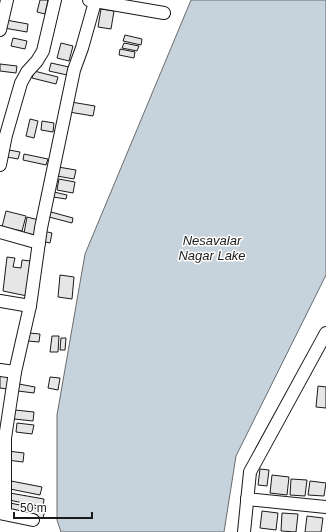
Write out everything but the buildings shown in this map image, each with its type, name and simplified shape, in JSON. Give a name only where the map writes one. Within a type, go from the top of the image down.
[{"type":"street","points":[[0,30],[7,0]]},
{"type":"street","points":[[0,165],[3,134],[21,83],[27,72],[39,59],[43,51],[55,0]]},
{"type":"street","points":[[33,520],[2,513],[3,437],[15,372],[30,306],[39,243],[74,70],[82,48],[91,1],[164,13]]},
{"type":"street","points":[[0,232],[39,243]]},
{"type":"street","points":[[0,301],[30,306]]},
{"type":"street","points":[[244,532],[250,472],[326,333]]},
{"type":"street","points":[[0,370],[15,372]]},
{"type":"street","points":[[247,499],[326,507]]},
{"type":"water","name":"Nesavalar Nagar Lake","points":[[191,0],[326,0],[326,275],[236,456],[224,532],[61,532],[57,520],[57,415],[85,254]]}]
